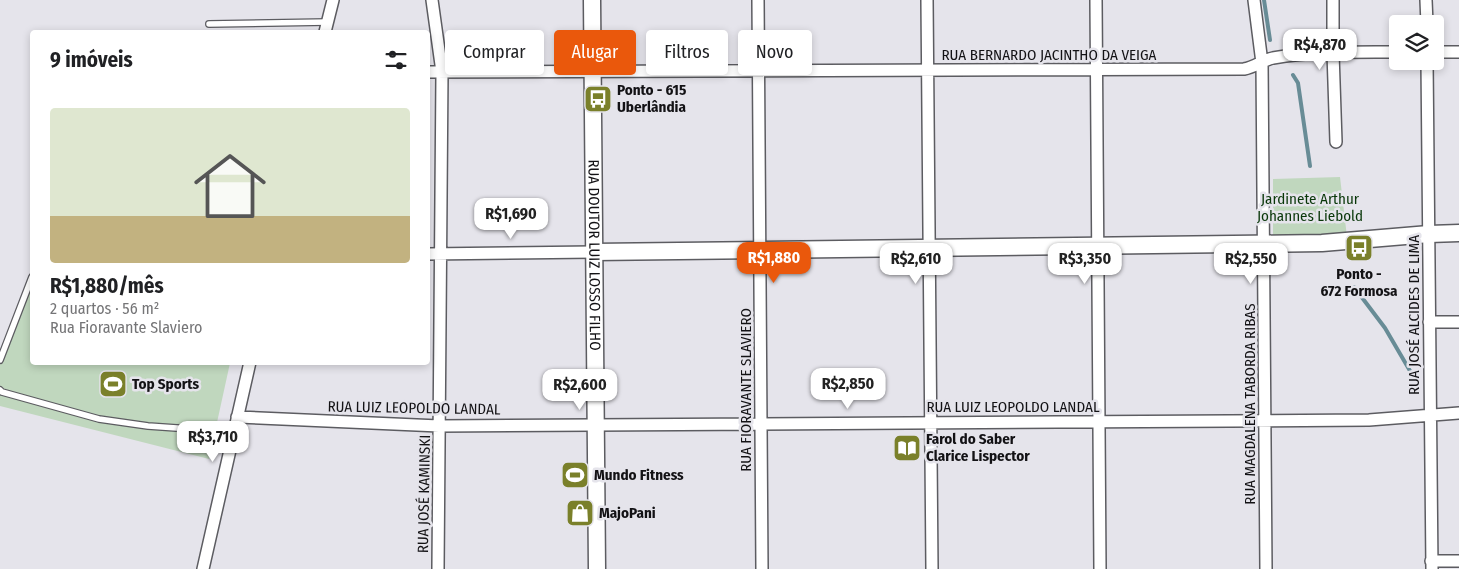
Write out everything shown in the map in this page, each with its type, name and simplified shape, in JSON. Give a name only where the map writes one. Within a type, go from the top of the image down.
[{"type":"street","points":[[326,27],[332,0]]},
{"type":"street","name":"RUA JOSÉ KAMINSKI","points":[[432,0],[442,72],[438,569]]},
{"type":"street","name":"RUA DOUTOR LUIZ LOSSO FILHO","points":[[592,0],[592,30]]},
{"type":"street","name":"RUA FIORAVANTE SLAVIERO","points":[[758,0],[758,30]]},
{"type":"street","points":[[927,0],[932,569]]},
{"type":"street","points":[[1096,0],[1100,569]]},
{"type":"street","name":"RUA MAGDALENA TABORDA RIBAS","points":[[1254,0],[1262,63],[1266,569]]},
{"type":"street","points":[[1333,0],[1336,142]]},
{"type":"street","points":[[1426,0],[1427,15]]},
{"type":"street","name":"RUA BERNARDO JACINTHO DA VEIGA","points":[[812,71],[1244,69],[1273,58],[1333,53],[1389,52]]},
{"type":"street","points":[[1444,52],[1459,52]]},
{"type":"street","name":"RUA JOSÉ ALCIDES DE LIMA","points":[[1427,70],[1432,565]]},
{"type":"street","name":"RUA BERNARDO JACINTHO DA VEIGA","points":[[636,72],[738,71]]},
{"type":"street","name":"RUA BERNARDO JACINTHO DA VEIGA","points":[[430,72],[554,72]]},
{"type":"street","name":"RUA DOUTOR LUIZ LOSSO FILHO","points":[[593,75],[597,569]]},
{"type":"street","name":"RUA FIORAVANTE SLAVIERO","points":[[759,75],[762,569]]},
{"type":"street","points":[[430,254],[1264,244],[1346,242],[1459,233]]},
{"type":"street","points":[[1429,322],[1459,322]]},
{"type":"street","points":[[203,569],[249,365]]},
{"type":"street","name":"RUA LUIZ LEOPOLDO LANDAL","points":[[237,417],[439,426],[1369,420],[1459,413]]},
{"type":"street","points":[[1432,565],[1459,561]]},
{"type":"lane","points":[[209,24],[326,27]]},
{"type":"lane","points":[[0,360],[30,282]]},
{"type":"lane","points":[[0,390],[99,419],[148,426],[234,432]]},
{"type":"green space","name":"Jardinete Arthur Johannes Liebold","points":[[1340,177],[1347,237],[1273,238],[1273,179]]},
{"type":"green space","name":"Top Sports","points":[[30,277],[30,365],[230,365],[209,459],[0,406],[0,350]]},
{"type":"waterway","points":[[1264,0],[1270,40]]},
{"type":"waterway","points":[[1293,75],[1298,83],[1310,166]]},
{"type":"waterway","points":[[1354,287],[1385,328],[1413,376]]},
{"type":"place","name":"Ponto - 615 Uberlândia","points":[[598,99]]},
{"type":"place","name":"Ponto - 672 Formosa","points":[[1359,248]]},
{"type":"place","name":"Top Sports","points":[[113,384]]},
{"type":"place","name":"Farol do Saber Clarice Lispector","points":[[907,448]]},
{"type":"place","name":"Mundo Fitness","points":[[575,475]]},
{"type":"place","name":"MajoPani","points":[[580,513]]}]
